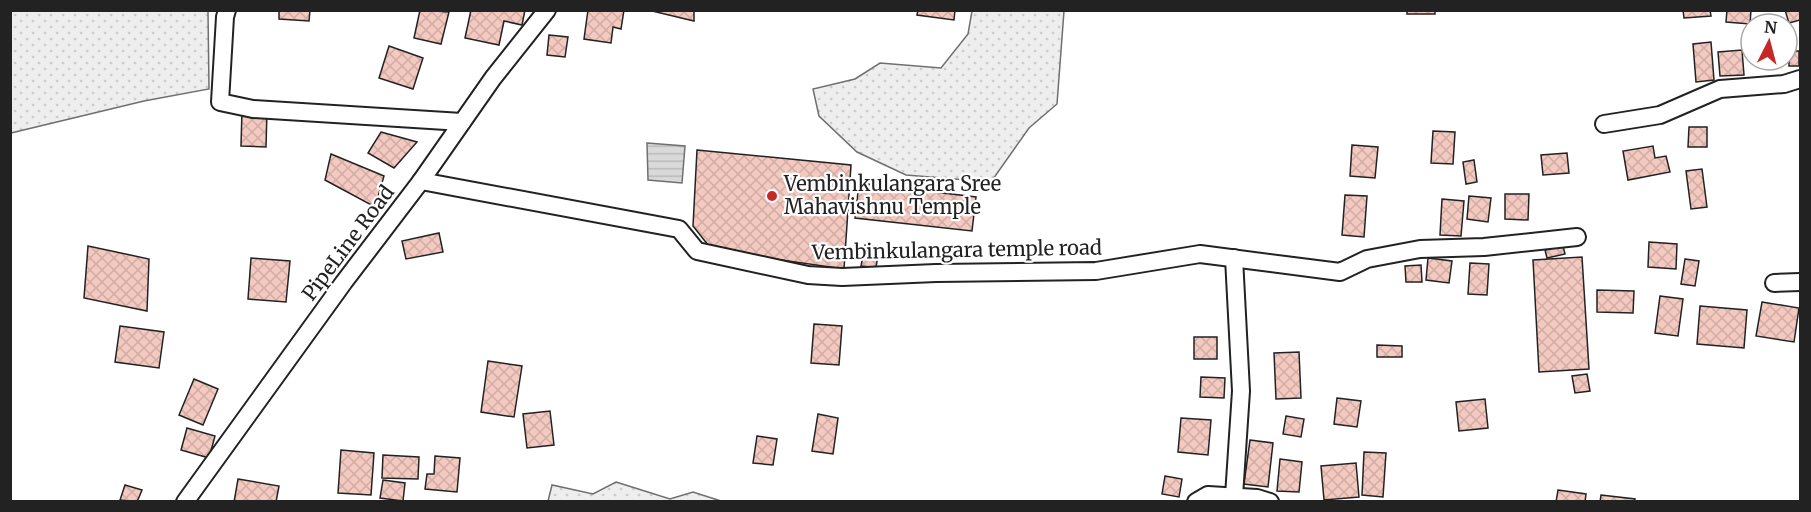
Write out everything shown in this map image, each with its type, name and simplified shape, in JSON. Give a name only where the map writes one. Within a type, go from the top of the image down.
[{"type":"street","points":[[227,10],[220,102],[253,109],[462,122]]},
{"type":"street","name":"PipeLine Road","points":[[185,501],[344,282],[421,181],[493,78],[547,10]]},
{"type":"street","points":[[1604,124],[1660,115],[1720,89],[1784,84],[1800,79]]},
{"type":"street","name":"Vembinkulangara temple road","points":[[421,181],[679,229],[697,251],[808,275],[842,277],[1096,271],[1200,254],[1340,272],[1367,259],[1420,249],[1484,247],[1577,237]]},
{"type":"street","points":[[1234,258],[1241,390],[1234,496]]},
{"type":"street","points":[[1774,283],[1800,282]]},
{"type":"street","points":[[1196,501],[1208,495],[1270,501]]},
{"type":"shaded area","points":[[10,11],[208,11],[209,89],[144,101],[11,133]]},
{"type":"shaded area","points":[[972,11],[1064,11],[1057,104],[1029,128],[991,182],[906,175],[857,152],[819,116],[813,89],[855,79],[880,63],[941,68],[968,34]]},
{"type":"shaded area","points":[[647,143],[685,146],[682,183],[648,180]]},
{"type":"shaded area","points":[[616,482],[670,499],[693,492],[721,501],[548,501],[552,485],[593,494]]},
{"type":"building","points":[[279,10],[310,10],[309,21],[279,19]]},
{"type":"building","points":[[420,10],[449,12],[441,44],[414,38]]},
{"type":"building","points":[[471,10],[525,10],[522,25],[504,21],[499,45],[465,38]]},
{"type":"building","points":[[588,10],[624,10],[621,29],[613,27],[611,43],[584,39]]},
{"type":"building","points":[[648,10],[694,10],[694,21]]},
{"type":"building","points":[[918,10],[955,10],[954,20],[917,15]]},
{"type":"building","points":[[1407,10],[1435,10],[1435,14],[1407,14]]},
{"type":"building","points":[[1683,10],[1710,10],[1711,16],[1684,18]]},
{"type":"building","points":[[1727,10],[1751,10],[1751,12],[1739,12],[1739,23],[1726,22]]},
{"type":"building","points":[[1785,10],[1800,10],[1800,20],[1799,12],[1786,12]]},
{"type":"building","points":[[549,35],[568,37],[565,57],[547,55]]},
{"type":"building","points":[[1711,42],[1714,80],[1696,82],[1693,44]]},
{"type":"building","points":[[389,46],[423,58],[413,89],[379,78]]},
{"type":"building","points":[[1739,50],[1739,72],[1744,72],[1744,75],[1720,76],[1718,52]]},
{"type":"building","points":[[242,110],[267,111],[266,147],[241,146]]},
{"type":"building","points":[[1689,127],[1707,127],[1707,147],[1688,147]]},
{"type":"building","points":[[1433,131],[1455,132],[1453,164],[1431,163]]},
{"type":"building","points":[[381,132],[417,142],[394,168],[368,153]]},
{"type":"building","points":[[1352,145],[1378,147],[1375,178],[1350,176]]},
{"type":"building","points":[[1653,146],[1655,158],[1666,156],[1670,172],[1628,180],[1623,151]]},
{"type":"building","name":"Vembinkulangara Sree Mahavishnu Temple","points":[[697,150],[851,165],[844,269],[712,250],[693,226]]},
{"type":"building","points":[[1567,153],[1569,173],[1543,175],[1541,155]]},
{"type":"building","points":[[331,154],[384,176],[375,207],[325,180]]},
{"type":"building","points":[[1474,160],[1477,182],[1466,184],[1463,162]]},
{"type":"building","points":[[1702,169],[1707,207],[1691,209],[1686,171]]},
{"type":"building","points":[[859,183],[976,197],[972,231],[855,218]]},
{"type":"building","points":[[1505,194],[1529,194],[1528,220],[1505,219]]},
{"type":"building","points":[[1345,195],[1367,196],[1364,237],[1342,235]]},
{"type":"building","points":[[1469,196],[1491,198],[1488,222],[1467,219]]},
{"type":"building","points":[[1442,199],[1464,201],[1461,236],[1440,235]]},
{"type":"building","points":[[439,233],[443,252],[406,259],[402,241]]},
{"type":"building","points":[[1649,242],[1677,244],[1676,269],[1648,267]]},
{"type":"building","points":[[865,245],[879,247],[876,268],[861,266]]},
{"type":"building","points":[[88,246],[149,259],[147,311],[84,298]]},
{"type":"building","points":[[1563,246],[1565,254],[1547,258],[1545,250]]},
{"type":"building","points":[[1582,257],[1589,369],[1539,372],[1533,260]]},
{"type":"building","points":[[251,258],[290,261],[286,302],[248,299]]},
{"type":"building","points":[[1428,258],[1452,261],[1449,283],[1426,280]]},
{"type":"building","points":[[1685,259],[1699,261],[1695,286],[1681,284]]},
{"type":"building","points":[[1470,263],[1489,264],[1487,295],[1468,294]]},
{"type":"building","points":[[1421,265],[1422,282],[1406,282],[1405,266]]},
{"type":"building","points":[[1597,290],[1634,291],[1633,313],[1597,312]]},
{"type":"building","points":[[1660,296],[1683,299],[1678,336],[1655,333]]},
{"type":"building","points":[[1762,302],[1799,308],[1794,342],[1756,336]]},
{"type":"building","points":[[1700,306],[1747,310],[1744,348],[1697,344]]},
{"type":"building","points":[[814,324],[842,326],[839,365],[811,363]]},
{"type":"building","points":[[120,326],[164,332],[159,368],[115,362]]},
{"type":"building","points":[[1194,337],[1217,337],[1217,359],[1194,359]]},
{"type":"building","points":[[1377,345],[1402,346],[1402,357],[1377,357]]},
{"type":"building","points":[[1299,352],[1301,398],[1276,399],[1274,353]]},
{"type":"building","points":[[488,361],[522,366],[514,417],[481,412]]},
{"type":"building","points":[[1587,374],[1590,391],[1575,393],[1572,376]]},
{"type":"building","points":[[1201,377],[1225,378],[1224,398],[1200,397]]},
{"type":"building","points":[[194,379],[218,389],[203,425],[179,415]]},
{"type":"building","points":[[1337,398],[1361,401],[1357,427],[1334,424]]},
{"type":"building","points":[[1485,399],[1488,428],[1459,431],[1456,402]]},
{"type":"building","points":[[550,411],[554,445],[527,448],[523,414]]},
{"type":"building","points":[[818,414],[838,418],[833,454],[812,451]]},
{"type":"building","points":[[1286,416],[1304,419],[1301,437],[1283,434]]},
{"type":"building","points":[[1181,418],[1211,420],[1208,455],[1178,452]]},
{"type":"building","points":[[187,428],[215,436],[209,458],[181,450]]},
{"type":"building","points":[[757,436],[777,439],[773,465],[753,463]]},
{"type":"building","points":[[1250,440],[1273,443],[1268,487],[1244,484]]},
{"type":"building","points":[[341,450],[374,453],[371,495],[338,493]]},
{"type":"building","points":[[1364,452],[1386,453],[1383,497],[1362,495]]},
{"type":"building","points":[[383,455],[419,457],[418,479],[382,478]]},
{"type":"building","points":[[435,456],[460,458],[457,492],[425,489],[427,474],[434,474]]},
{"type":"building","points":[[1280,459],[1302,462],[1299,492],[1277,491]]},
{"type":"building","points":[[1356,463],[1359,497],[1324,500],[1321,466]]},
{"type":"building","points":[[1165,476],[1182,479],[1179,497],[1162,494]]},
{"type":"building","points":[[238,479],[279,486],[276,502],[234,502]]},
{"type":"building","points":[[383,480],[405,483],[403,501],[380,498]]},
{"type":"building","points":[[125,485],[142,490],[137,502],[120,500]]},
{"type":"building","points":[[1558,490],[1586,494],[1585,502],[1556,502]]},
{"type":"building","points":[[1601,495],[1635,499],[1634,502],[1600,502]]},
{"type":"place","name":"Vembinkulangara Sree Mahavishnu Temple","points":[[772,196]]}]
